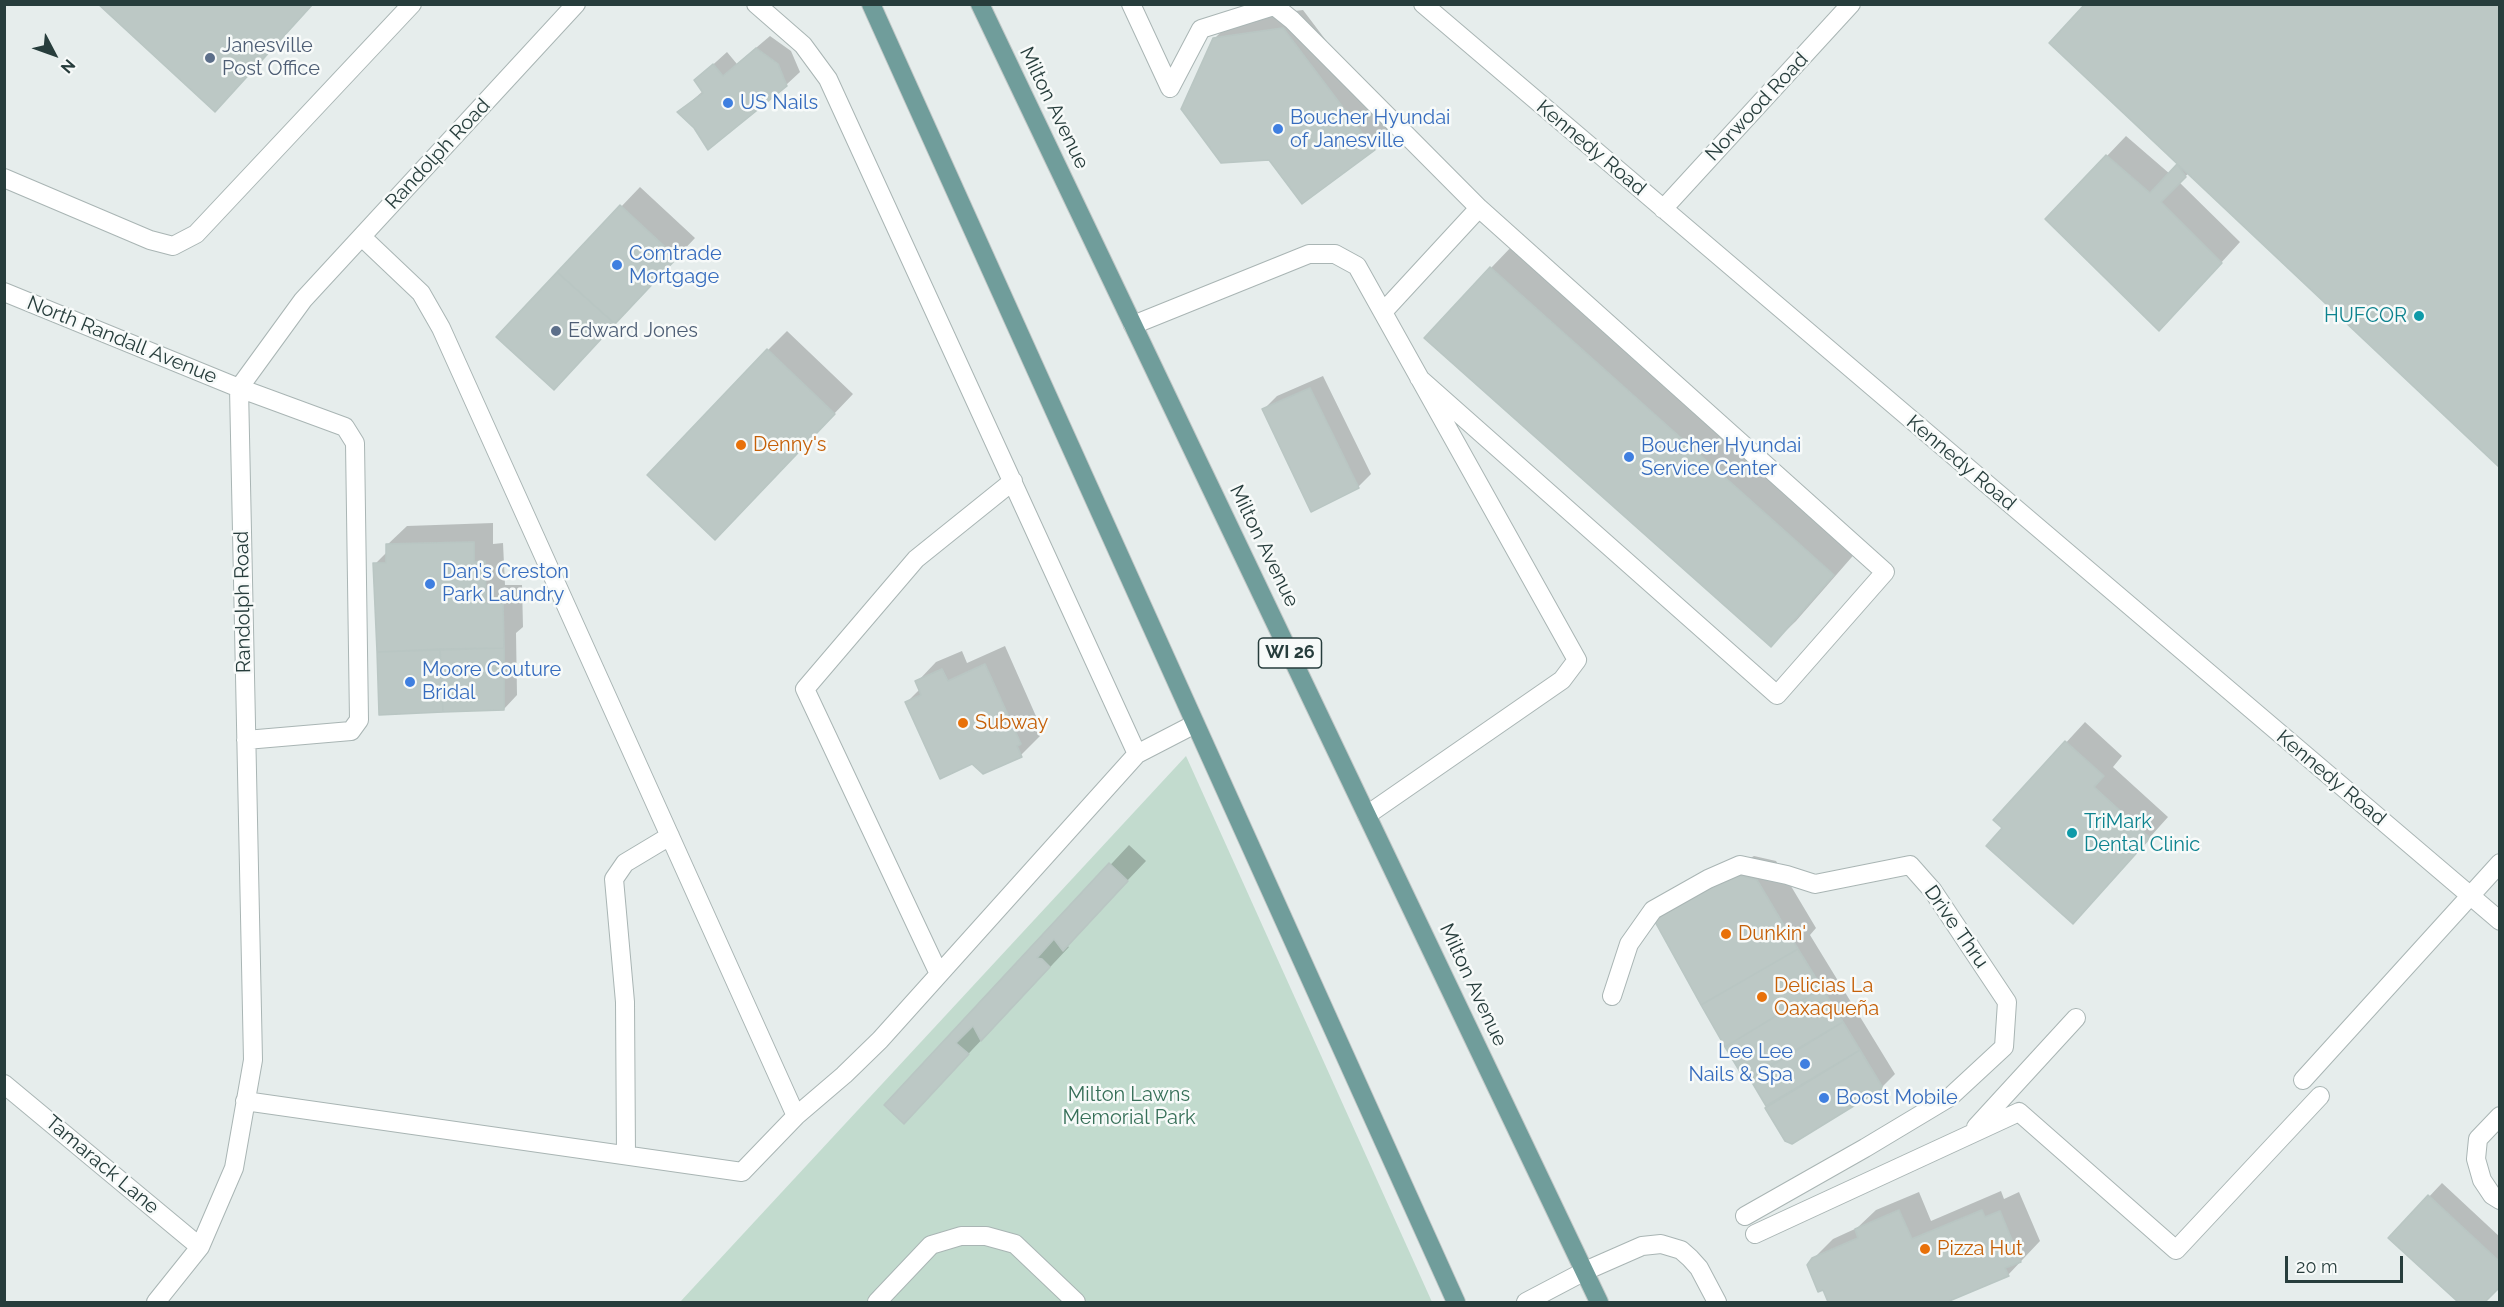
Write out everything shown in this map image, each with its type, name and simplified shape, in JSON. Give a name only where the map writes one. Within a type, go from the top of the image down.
[{"type":"main road","points":[[871,4],[1456,1302]]},
{"type":"main road","name":"Milton Avenue","points":[[980,4],[1599,1302]]},
{"type":"street","points":[[4,178],[150,240],[173,246],[196,234],[412,4]]},
{"type":"street","name":"Randolph Road","points":[[156,1302],[200,1247],[234,1168],[253,1060],[239,388],[303,300],[576,4]]},
{"type":"street","points":[[756,4],[802,45],[828,79],[1137,754]]},
{"type":"street","points":[[1131,4],[1170,88],[1201,29],[1273,5],[1300,28],[1479,208],[1885,572],[1777,695],[1419,378]]},
{"type":"street","name":"Kennedy Road","points":[[1423,4],[2499,921]]},
{"type":"street","name":"Norwood Road","points":[[1663,209],[1851,4]]},
{"type":"street","points":[[1383,312],[1479,208]]},
{"type":"street","points":[[362,237],[421,293],[441,328],[796,1116]]},
{"type":"street","points":[[1133,325],[1309,254],[1335,254],[1357,266],[1577,660],[1562,680],[1367,815]]},
{"type":"street","name":"North Randall Avenue","points":[[4,292],[239,388],[345,427],[355,443],[359,720],[351,731],[246,740]]},
{"type":"street","points":[[939,974],[805,689],[916,560],[1013,481]]},
{"type":"street","points":[[245,1101],[742,1172],[796,1116],[844,1076],[880,1040],[1137,754],[1195,724]]},
{"type":"street","points":[[626,1155],[624,1002],[614,879],[625,863],[670,836]]},
{"type":"street","points":[[2303,1080],[2499,863]]},
{"type":"street","name":"Drive Thru","points":[[1612,996],[1629,944],[1653,910],[1708,879],[1740,865],[1787,875],[1815,884],[1910,865],[1933,891],[2007,1002],[2004,1047],[1950,1097],[1745,1216]]},
{"type":"street","points":[[1969,1135],[2076,1018]]},
{"type":"street","name":"Tamarack Lane","points":[[4,1084],[200,1247]]},
{"type":"street","points":[[1755,1234],[2019,1112],[2176,1250],[2320,1096]]},
{"type":"street","points":[[2499,1116],[2478,1139],[2476,1159],[2482,1180],[2492,1195],[2499,1200]]},
{"type":"street","points":[[877,1302],[931,1245],[961,1236],[986,1236],[1015,1244],[1076,1302]]},
{"type":"street","points":[[1526,1302],[1585,1271],[1642,1246],[1661,1245],[1681,1250],[1690,1258],[1699,1268],[1717,1302]]},
{"type":"green space","name":"Milton Lawns Memorial Park","points":[[1186,756],[1432,1302],[680,1302]]},
{"type":"building","name":"Janesville Post Office","points":[[98,4],[313,4],[215,112]]},
{"type":"building","name":"HUFCOR","points":[[2085,4],[2500,4],[2500,468],[2049,43]]},
{"type":"building","name":"Boucher Hyundai of Janesville","points":[[1283,28],[1375,150],[1302,204],[1269,160],[1221,163],[1181,109],[1213,38]]},
{"type":"building","name":"US Nails","points":[[756,48],[778,64],[787,86],[708,150],[694,128],[677,112],[703,93],[694,80],[713,64],[723,76]]},
{"type":"building","points":[[2106,155],[2150,193],[2177,164],[2186,177],[2161,202],[2222,263],[2159,331],[2045,219]]},
{"type":"building","name":"Comtrade Mortgage","points":[[620,205],[677,258],[615,324],[557,272]]},
{"type":"building","name":"Boucher Hyundai Service Center","points":[[1490,267],[1834,575],[1771,647],[1424,338]]},
{"type":"building","name":"Edward Jones","points":[[557,272],[615,324],[554,390],[496,337]]},
{"type":"building","name":"Denny's","points":[[767,349],[835,414],[715,540],[647,475]]},
{"type":"building","points":[[1310,388],[1359,488],[1311,512],[1262,409]]},
{"type":"building","name":"Dan's Creston Park Laundry","points":[[474,542],[474,562],[485,561],[486,604],[503,604],[504,648],[377,652],[373,563],[386,563],[386,544]]},
{"type":"building","points":[[504,648],[504,710],[443,712],[440,649]]},
{"type":"building","name":"Moore Couture Bridal","points":[[440,649],[443,712],[379,715],[377,652]]},
{"type":"building","name":"Subway","points":[[985,664],[1021,744],[1017,746],[1022,757],[983,774],[972,764],[940,779],[905,702],[921,695],[915,681],[942,669],[948,681]]},
{"type":"building","name":"TriMark Dental Clinic","points":[[2065,741],[2104,776],[2094,787],[2150,838],[2073,924],[1986,846],[2002,828],[1993,820]]},
{"type":"building","points":[[1109,863],[1128,881],[1063,951],[1054,939],[1037,958],[1042,959],[1050,967],[981,1041],[973,1026],[956,1043],[969,1054],[904,1124],[884,1105]]},
{"type":"building","name":"Dunkin'","points":[[1733,874],[1757,880],[1798,949],[1701,1005],[1654,920]]},
{"type":"building","name":"Delicias La Oaxaqueña","points":[[1798,949],[1822,988],[1725,1047],[1701,1005]]},
{"type":"building","points":[[1822,988],[1843,1022],[1745,1080],[1725,1047]]},
{"type":"building","name":"Lee Lee Nails & Spa","points":[[1843,1022],[1860,1050],[1766,1106],[1750,1079]]},
{"type":"building","name":"Boost Mobile","points":[[1860,1050],[1883,1088],[1792,1144],[1785,1141],[1765,1108]]},
{"type":"building","points":[[2428,1195],[2500,1262],[2500,1287],[2485,1302],[2458,1302],[2388,1238]]},
{"type":"building","name":"Pizza Hut","points":[[1899,1210],[1912,1239],[1982,1210],[1985,1217],[2000,1211],[2021,1262],[2005,1268],[2009,1276],[1947,1302],[1828,1302],[1823,1290],[1818,1292],[1807,1265],[1812,1258],[1858,1238],[1855,1229]]},
{"type":"place","name":"Janesville Post Office","points":[[210,58]]},
{"type":"place","name":"US Nails","points":[[728,103]]},
{"type":"place","name":"Boucher Hyundai of Janesville","points":[[1278,129]]},
{"type":"place","name":"Comtrade Mortgage","points":[[617,265]]},
{"type":"place","name":"HUFCOR","points":[[2419,316]]},
{"type":"place","name":"Edward Jones","points":[[556,331]]},
{"type":"place","name":"Denny's","points":[[741,445]]},
{"type":"place","name":"Boucher Hyundai Service Center","points":[[1629,457]]},
{"type":"place","name":"Dan's Creston Park Laundry","points":[[430,584]]},
{"type":"place","name":"Moore Couture Bridal","points":[[410,682]]},
{"type":"place","name":"Subway","points":[[963,723]]},
{"type":"place","name":"TriMark Dental Clinic","points":[[2072,833]]},
{"type":"place","name":"Dunkin'","points":[[1726,934]]},
{"type":"place","name":"Delicias La Oaxaqueña","points":[[1762,997]]},
{"type":"place","name":"Lee Lee Nails & Spa","points":[[1805,1064]]},
{"type":"place","name":"Boost Mobile","points":[[1824,1098]]},
{"type":"place","name":"Pizza Hut","points":[[1925,1249]]}]
